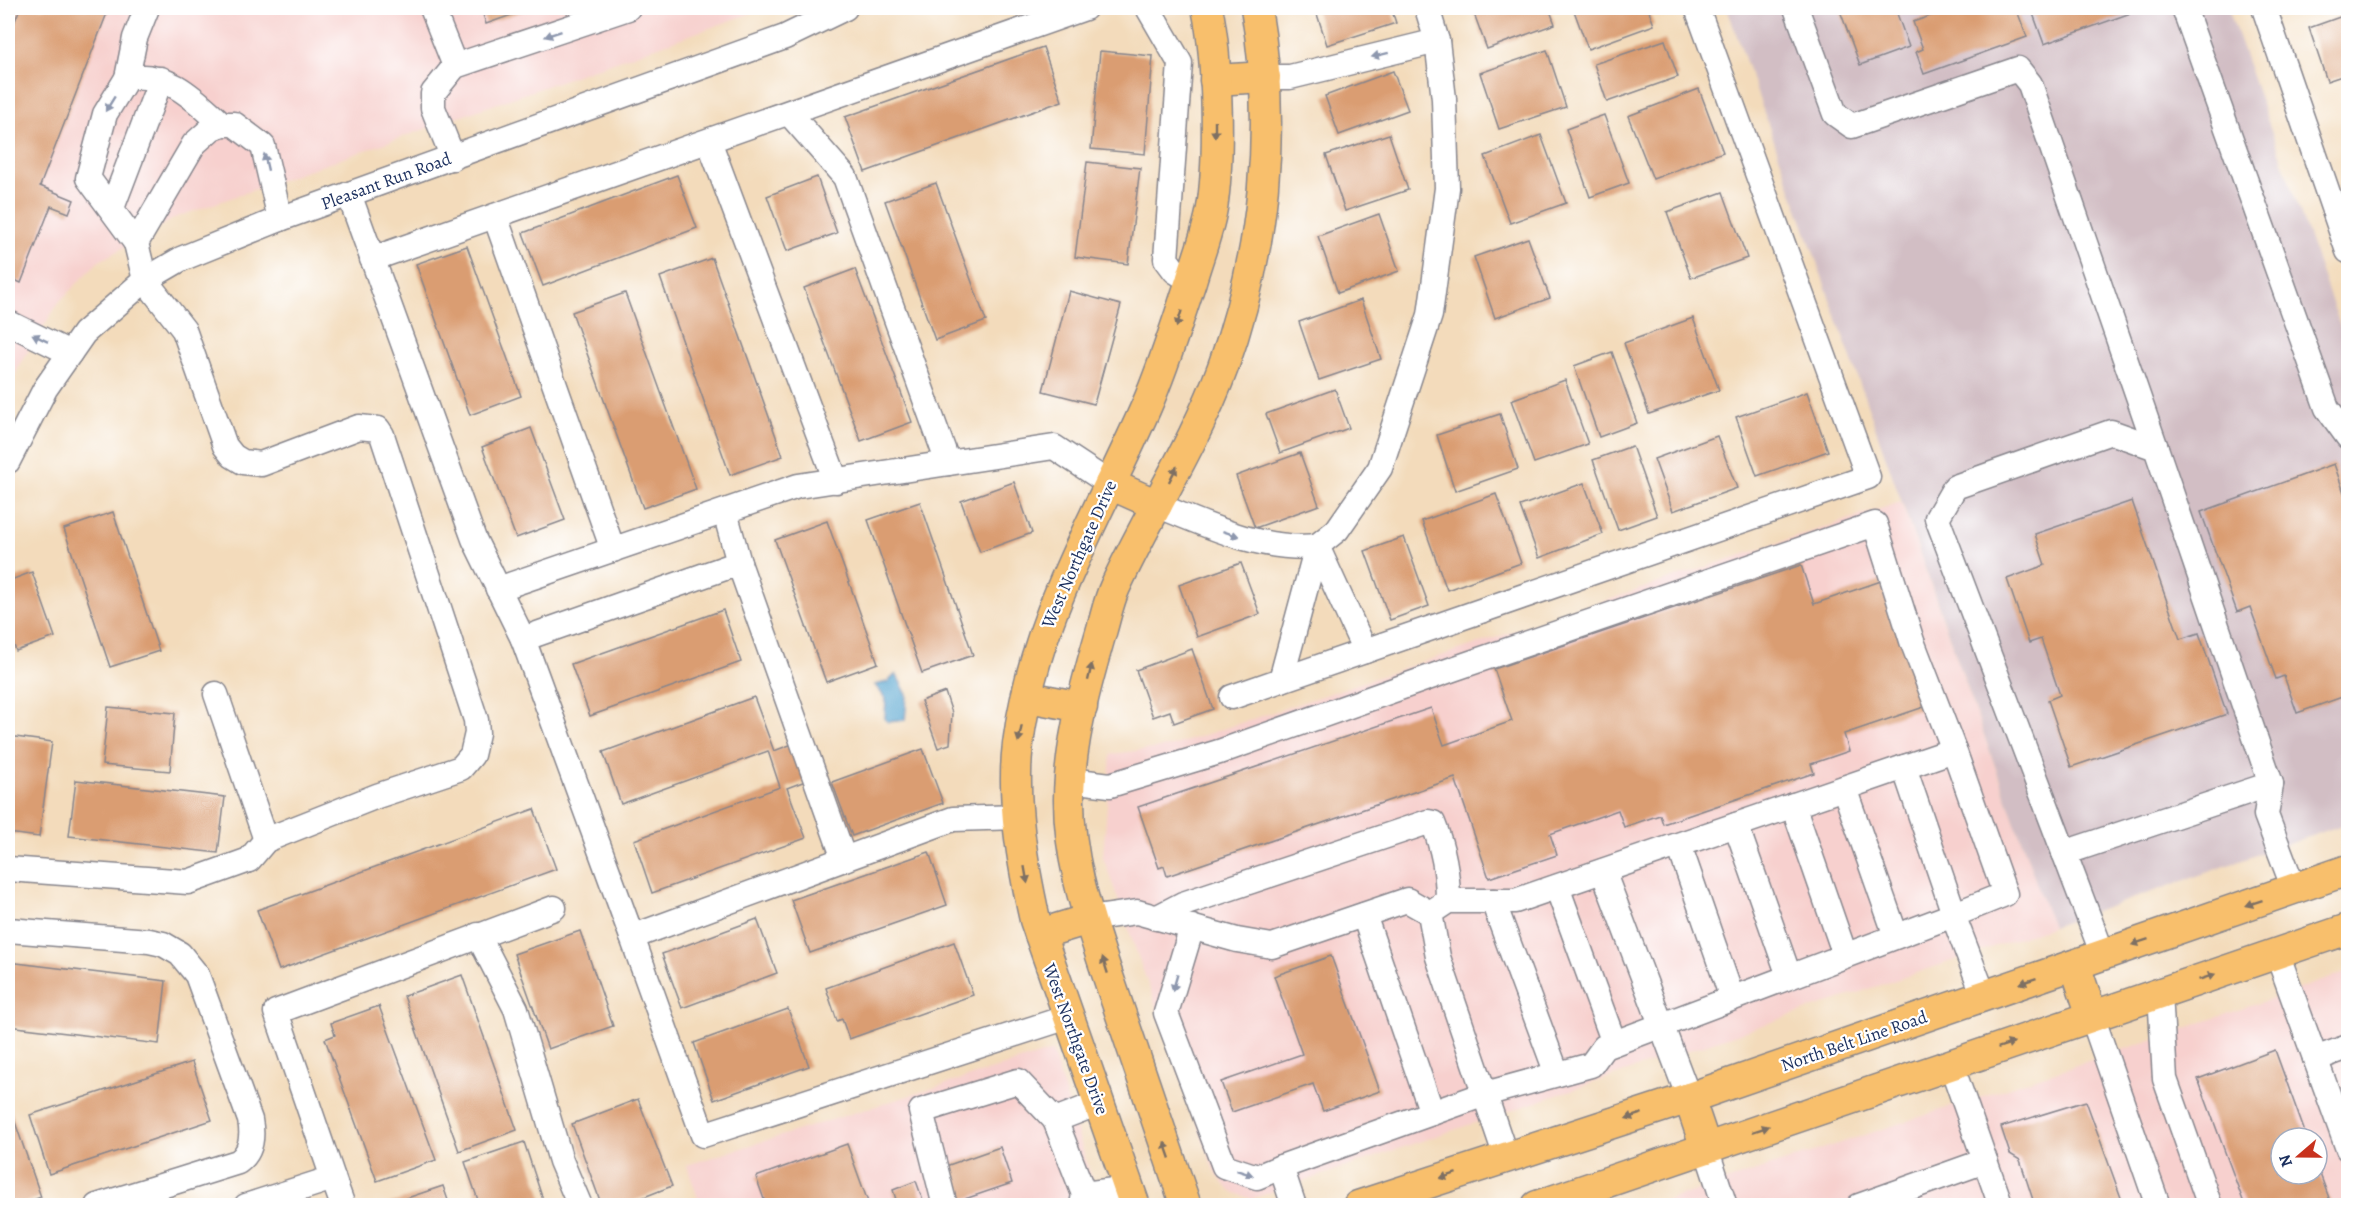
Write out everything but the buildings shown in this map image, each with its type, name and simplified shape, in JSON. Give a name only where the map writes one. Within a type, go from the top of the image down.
[{"type":"main road","name":"West Northgate Drive","points":[[1132,1197],[1040,934],[1025,873],[1019,817],[1018,745],[1041,639],[1066,574],[1147,406],[1191,281],[1212,208],[1215,80],[1207,8]]},
{"type":"main road","points":[[1186,1206],[1089,919],[1073,845],[1070,780],[1082,707],[1113,590],[1157,506],[1223,367],[1250,274],[1261,214],[1265,154],[1265,78],[1256,8]]},
{"type":"main road","points":[[1215,80],[1265,78]]},
{"type":"main road","points":[[1110,484],[1157,506]]},
{"type":"main road","points":[[1028,697],[1082,707]]},
{"type":"main road","name":"North Belt Line Road","points":[[1358,1206],[1689,1098],[2349,870]]},
{"type":"main road","points":[[1040,934],[1089,919]]},
{"type":"main road","points":[[1537,1206],[2349,929]]},
{"type":"main road","points":[[2075,965],[2092,1016]]},
{"type":"main road","points":[[1689,1098],[1706,1148]]},
{"type":"street","points":[[8,869],[180,883],[249,861],[266,840],[377,796],[461,768],[472,755],[477,733],[476,720],[382,435],[378,429],[359,428],[261,464],[243,462],[233,456],[225,446],[184,330],[146,280],[136,243],[88,178],[105,114],[127,78],[135,38],[147,8]]},
{"type":"street","points":[[432,8],[455,66]]},
{"type":"street","points":[[453,158],[433,108],[433,93],[455,66],[628,8]]},
{"type":"street","name":"Pleasant Run Road","points":[[8,461],[45,389],[84,333],[146,280],[182,259],[280,219],[785,38],[845,8]]},
{"type":"street","points":[[372,259],[1085,8]]},
{"type":"street","points":[[1148,8],[1180,63],[1215,80]]},
{"type":"street","points":[[1157,506],[1233,536],[1299,548],[1317,546],[1337,530],[1380,468],[1430,315],[1447,188],[1444,99],[1437,41],[1427,8]]},
{"type":"street","points":[[1232,697],[1868,477],[1697,8]]},
{"type":"street","points":[[1796,8],[1835,114],[1852,126],[2018,69],[2030,84],[2271,784],[2266,815],[2294,889]]},
{"type":"street","points":[[2184,8],[2327,408],[2349,437]]},
{"type":"street","points":[[2264,8],[2349,250]]},
{"type":"street","points":[[1265,78],[1290,77],[1437,41]]},
{"type":"street","points":[[1180,63],[1166,259],[1175,271],[1191,281]]},
{"type":"street","points":[[127,78],[153,76],[187,92],[222,124]]},
{"type":"street","points":[[112,208],[160,80]]},
{"type":"street","points":[[789,113],[845,177],[948,463]]},
{"type":"street","points":[[136,243],[194,144],[212,128],[222,124],[234,124],[263,146],[280,219]]},
{"type":"street","points":[[709,141],[836,481]]},
{"type":"street","points":[[349,194],[474,539],[523,639],[703,1134],[1068,1017]]},
{"type":"street","points":[[495,216],[613,550]]},
{"type":"street","points":[[8,324],[70,353]]},
{"type":"street","points":[[2103,955],[1937,518],[1955,487],[2111,432],[2156,448]]},
{"type":"street","points":[[498,589],[798,486],[1054,447],[1110,484]]},
{"type":"street","points":[[725,512],[739,563],[844,859]]},
{"type":"street","points":[[1070,780],[1110,784],[1219,752],[1875,524],[1912,640],[2005,894],[1604,1047],[1591,1065],[1485,1094],[1257,1177],[1224,1166],[1166,1013],[1192,927]]},
{"type":"street","points":[[1317,546],[1365,651]]},
{"type":"street","points":[[1281,680],[1317,546]]},
{"type":"street","points":[[523,639],[739,563]]},
{"type":"street","points":[[216,694],[266,840]]},
{"type":"street","points":[[1089,919],[1137,912],[1272,946],[1407,900],[1439,907],[1515,901],[1954,750]]},
{"type":"street","points":[[1904,767],[1953,915],[1984,996]]},
{"type":"street","points":[[2064,853],[2271,784]]},
{"type":"street","points":[[1844,788],[1896,936]]},
{"type":"street","points":[[1793,805],[1845,955]]},
{"type":"street","points":[[632,937],[953,819],[1019,817]]},
{"type":"street","points":[[1156,918],[1183,904],[1428,822],[1433,824],[1441,843],[1448,872],[1439,907],[1438,957],[1506,1157]]},
{"type":"street","points":[[1736,825],[1789,976]]},
{"type":"street","points":[[1679,845],[1732,998]]},
{"type":"street","points":[[1604,871],[1689,1098]]},
{"type":"street","points":[[1557,887],[1614,1043]]},
{"type":"street","points":[[1493,901],[1557,1074]]},
{"type":"street","points":[[343,1206],[276,1012],[478,934],[554,908]]},
{"type":"street","points":[[1364,915],[1432,1113]]},
{"type":"street","points":[[8,930],[149,940],[163,944],[180,954],[197,975],[250,1120],[252,1133],[249,1148],[238,1162],[97,1206]]},
{"type":"street","points":[[478,934],[516,1009],[561,1161],[580,1206]]},
{"type":"street","points":[[2277,953],[2349,1149]]},
{"type":"street","points":[[2160,993],[2165,1079],[2210,1206]]},
{"type":"street","points":[[2092,1016],[2158,1206]]},
{"type":"street","points":[[2315,1059],[2349,1047]]},
{"type":"street","points":[[1951,1064],[2001,1206]]},
{"type":"street","points":[[945,1206],[921,1111],[1018,1081],[1055,1120],[1083,1200],[1132,1197]]},
{"type":"street","points":[[1055,1120],[1099,1103]]},
{"type":"street","points":[[1706,1148],[1725,1206]]},
{"type":"street","points":[[1858,1206],[1985,1161]]},
{"type":"street","points":[[1281,1167],[1294,1206]]},
{"type":"street","points":[[246,1206],[333,1178]]},
{"type":"shaded area","points":[[8,8],[766,8],[177,217],[98,262],[59,302],[20,364],[8,391]]},
{"type":"shaded area","points":[[1727,8],[2228,8],[2348,348],[2348,823],[2052,927]]},
{"type":"shaded area","points":[[1901,502],[2052,927],[1251,1199],[1230,1191],[1214,1171],[1103,857],[1111,754],[1169,747]]},
{"type":"shaded area","points":[[2348,972],[2348,1205],[1650,1206],[2140,1044]]},
{"type":"shaded area","points":[[1052,1051],[1100,1205],[700,1205],[687,1165]]},
{"type":"water","points":[[896,674],[907,695],[905,720],[888,722],[885,719],[886,699],[875,685],[888,682]]}]
